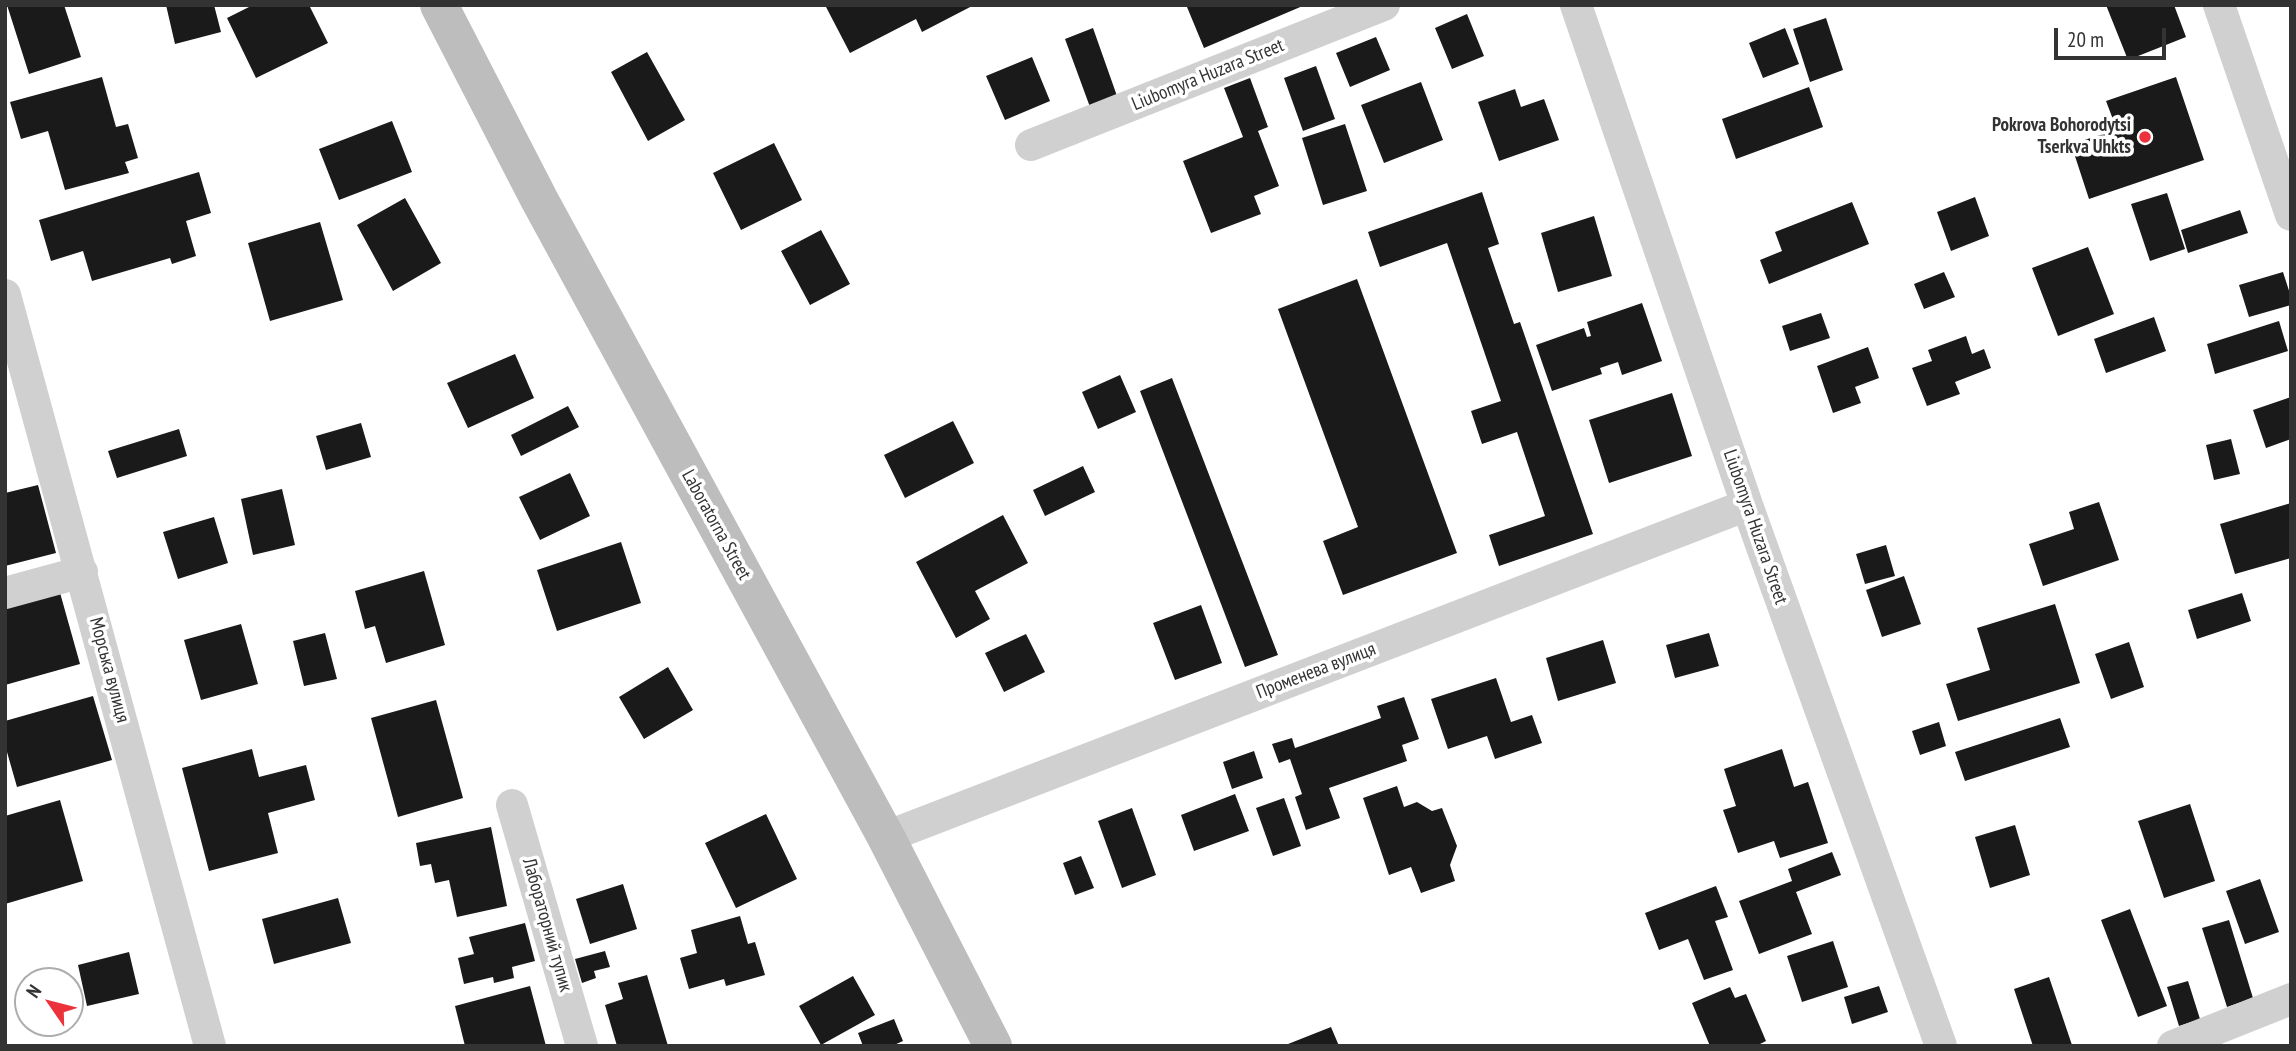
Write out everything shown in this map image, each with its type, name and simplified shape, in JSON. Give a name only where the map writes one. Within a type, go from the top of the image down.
[{"type":"main road","name":"Laboratorna Street","points":[[439,5],[545,211],[886,837],[993,1046]]},
{"type":"street","name":"Liubomyra Huzara Street","points":[[1031,145],[1384,5]]},
{"type":"street","name":"Liubomyra Huzara Street","points":[[1576,5],[1746,505],[1941,1046]]},
{"type":"street","points":[[2219,5],[2291,215]]},
{"type":"street","name":"Морська вулиця","points":[[5,295],[210,1046]]},
{"type":"street","name":"Променева вулиця","points":[[886,837],[1746,505]]},
{"type":"street","points":[[5,593],[82,572]]},
{"type":"street","name":"Лабораторний тупик","points":[[512,805],[582,1046]]},
{"type":"street","points":[[2173,1046],[2291,999]]},
{"type":"building","points":[[7,5],[64,5],[81,57],[29,74]]},
{"type":"building","points":[[166,5],[214,5],[221,32],[175,44]]},
{"type":"building","points":[[253,5],[309,5],[328,43],[256,78],[227,18]]},
{"type":"building","points":[[825,5],[974,5],[922,32],[916,19],[850,53]]},
{"type":"building","points":[[1305,5],[1204,48],[1187,7]]},
{"type":"building","points":[[2106,5],[2174,5],[2186,37],[2128,60]]},
{"type":"building","points":[[1467,14],[1484,56],[1452,69],[1435,28]]},
{"type":"building","points":[[1826,18],[1843,70],[1810,82],[1793,29]]},
{"type":"building","points":[[1093,28],[1117,96],[1090,107],[1065,39]]},
{"type":"building","points":[[1785,28],[1799,64],[1763,78],[1749,43]]},
{"type":"building","points":[[1376,37],[1390,70],[1350,87],[1336,53]]},
{"type":"building","points":[[647,52],[685,120],[648,141],[611,72]]},
{"type":"building","points":[[1032,57],[1050,101],[1005,120],[986,76]]},
{"type":"building","points":[[1316,66],[1335,119],[1303,131],[1284,78]]},
{"type":"building","points":[[102,77],[116,127],[128,124],[138,158],[125,162],[129,173],[65,190],[48,131],[21,139],[10,102]]},
{"type":"building","name":"Pokrova Bohorodytsi Tserkva Uhkts","points":[[2176,77],[2204,160],[2089,199],[2071,144],[2117,130],[2106,101]]},
{"type":"building","points":[[1250,78],[1268,127],[1258,131],[1279,186],[1254,196],[1261,214],[1211,233],[1183,161],[1243,137],[1224,88]]},
{"type":"building","points":[[1421,82],[1443,140],[1384,163],[1361,105]]},
{"type":"building","points":[[1809,87],[1823,127],[1736,159],[1722,119]]},
{"type":"building","points":[[1515,89],[1521,107],[1544,99],[1559,140],[1499,161],[1478,102]]},
{"type":"building","points":[[392,121],[412,172],[339,200],[319,149]]},
{"type":"building","points":[[1345,124],[1367,191],[1323,205],[1302,138]]},
{"type":"building","points":[[774,143],[802,200],[741,230],[713,173]]},
{"type":"building","points":[[199,172],[211,213],[186,221],[196,256],[172,264],[170,258],[92,281],[83,251],[51,261],[39,220]]},
{"type":"building","points":[[1482,192],[1499,244],[1488,248],[1514,324],[1520,322],[1593,534],[1499,566],[1489,535],[1545,516],[1517,432],[1482,444],[1471,411],[1501,401],[1447,243],[1380,267],[1368,232]]},
{"type":"building","points":[[2167,193],[2185,249],[2150,261],[2131,204]]},
{"type":"building","points":[[1975,197],[1989,236],[1951,251],[1937,212]]},
{"type":"building","points":[[405,198],[441,263],[393,291],[357,225]]},
{"type":"building","points":[[1852,202],[1869,244],[1769,284],[1760,260],[1782,251],[1775,232]]},
{"type":"building","points":[[2240,210],[2248,233],[2188,253],[2181,230]]},
{"type":"building","points":[[1594,216],[1612,276],[1558,292],[1541,233]]},
{"type":"building","points":[[320,222],[343,300],[270,321],[248,243]]},
{"type":"building","points":[[821,230],[850,284],[810,305],[781,251]]},
{"type":"building","points":[[2088,247],[2114,314],[2058,336],[2032,268]]},
{"type":"building","points":[[1944,272],[1955,297],[1924,309],[1914,284]]},
{"type":"building","points":[[2283,272],[2291,305],[2249,317],[2239,285]]},
{"type":"building","points":[[1357,279],[1457,553],[1343,595],[1323,541],[1358,527],[1278,309]]},
{"type":"building","points":[[1642,303],[1662,361],[1622,375],[1618,362],[1600,368],[1602,374],[1552,391],[1536,345],[1584,328],[1587,337],[1591,336],[1587,322]]},
{"type":"building","points":[[1821,313],[1830,338],[1790,351],[1782,326]]},
{"type":"building","points":[[2154,317],[2166,351],[2106,373],[2094,339]]},
{"type":"building","points":[[2279,321],[2288,351],[2215,374],[2207,344]]},
{"type":"building","points":[[1966,336],[1972,354],[1984,349],[1991,368],[1955,382],[1960,394],[1927,406],[1912,368],[1932,361],[1928,350]]},
{"type":"building","points":[[1868,347],[1879,378],[1855,387],[1861,403],[1833,413],[1817,366]]},
{"type":"building","points":[[515,354],[534,398],[468,428],[447,383]]},
{"type":"building","points":[[1120,375],[1136,412],[1098,429],[1082,392]]},
{"type":"building","points":[[1172,378],[1278,655],[1245,667],[1140,391]]},
{"type":"building","points":[[1672,393],[1692,456],[1609,483],[1589,420]]},
{"type":"building","points":[[2291,397],[2291,439],[2266,448],[2253,410]]},
{"type":"building","points":[[568,406],[579,427],[521,456],[511,435]]},
{"type":"building","points":[[953,421],[974,463],[905,498],[884,455]]},
{"type":"building","points":[[361,423],[371,457],[326,470],[316,436]]},
{"type":"building","points":[[179,429],[187,456],[117,478],[108,451]]},
{"type":"building","points":[[2231,439],[2240,474],[2214,480],[2206,445]]},
{"type":"building","points":[[1083,466],[1095,492],[1045,516],[1033,490]]},
{"type":"building","points":[[570,473],[590,516],[540,540],[519,497]]},
{"type":"building","points":[[38,485],[56,553],[5,566],[5,493]]},
{"type":"building","points":[[282,489],[295,545],[253,555],[241,499]]},
{"type":"building","points":[[2099,502],[2119,560],[2043,586],[2029,544],[2074,529],[2069,512]]},
{"type":"building","points":[[2291,503],[2291,558],[2235,574],[2220,524]]},
{"type":"building","points":[[1003,515],[1028,563],[975,591],[990,619],[956,638],[916,562]]},
{"type":"building","points":[[214,517],[228,563],[178,579],[163,532]]},
{"type":"building","points":[[621,542],[641,603],[557,631],[537,570]]},
{"type":"building","points":[[1886,545],[1895,576],[1865,584],[1856,554]]},
{"type":"building","points":[[424,571],[445,645],[386,663],[375,626],[365,629],[355,591]]},
{"type":"building","points":[[1904,576],[1921,624],[1882,637],[1866,590]]},
{"type":"building","points":[[57,582],[80,664],[5,685],[5,597]]},
{"type":"building","points":[[2242,593],[2251,621],[2197,639],[2188,610]]},
{"type":"building","points":[[2055,604],[2080,683],[1958,721],[1946,684],[1990,670],[1977,628]]},
{"type":"building","points":[[1201,605],[1222,663],[1175,680],[1153,623]]},
{"type":"building","points":[[241,624],[258,684],[201,700],[184,640]]},
{"type":"building","points":[[325,633],[337,679],[304,686],[293,641]]},
{"type":"building","points":[[1709,633],[1719,666],[1675,678],[1666,645]]},
{"type":"building","points":[[1026,634],[1045,672],[1004,692],[985,653]]},
{"type":"building","points":[[1603,640],[1616,683],[1558,701],[1546,658]]},
{"type":"building","points":[[2129,642],[2144,687],[2111,699],[2095,654]]},
{"type":"building","points":[[668,667],[693,710],[644,739],[619,697]]},
{"type":"building","points":[[1496,678],[1511,722],[1532,715],[1542,743],[1495,759],[1487,736],[1448,749],[1431,699]]},
{"type":"building","points":[[93,696],[112,760],[17,787],[5,745],[5,721]]},
{"type":"building","points":[[1404,697],[1419,739],[1402,745],[1407,761],[1329,788],[1340,818],[1306,830],[1295,797],[1302,794],[1290,759],[1279,763],[1272,744],[1292,738],[1295,748],[1381,718],[1377,706]]},
{"type":"building","points":[[436,700],[463,798],[398,817],[371,718]]},
{"type":"building","points":[[2060,718],[2070,747],[1965,781],[1955,752]]},
{"type":"building","points":[[1939,722],[1946,746],[1920,755],[1912,731]]},
{"type":"building","points":[[252,749],[259,777],[306,765],[315,800],[268,813],[278,853],[209,871],[182,768]]},
{"type":"building","points":[[1782,749],[1794,787],[1808,782],[1828,843],[1780,858],[1774,841],[1738,853],[1723,810],[1736,806],[1724,769]]},
{"type":"building","points":[[1254,751],[1263,778],[1232,789],[1223,762]]},
{"type":"building","points":[[1397,786],[1404,807],[1417,802],[1432,811],[1442,808],[1457,846],[1450,865],[1455,881],[1421,893],[1411,867],[1389,875],[1363,798]]},
{"type":"building","points":[[1235,794],[1249,831],[1194,851],[1181,815]]},
{"type":"building","points":[[1284,798],[1301,846],[1273,856],[1256,808]]},
{"type":"building","points":[[60,800],[83,881],[5,904],[5,816]]},
{"type":"building","points":[[2190,804],[2215,881],[2164,898],[2138,821]]},
{"type":"building","points":[[1132,808],[1156,875],[1122,888],[1098,821]]},
{"type":"building","points":[[766,814],[797,879],[736,908],[705,843]]},
{"type":"building","points":[[2015,825],[2030,875],[1990,888],[1975,837]]},
{"type":"building","points":[[491,827],[507,906],[457,917],[449,880],[435,883],[431,864],[420,866],[416,843]]},
{"type":"building","points":[[1832,852],[1841,875],[1796,892],[1812,934],[1759,954],[1739,901],[1792,881],[1788,869]]},
{"type":"building","points":[[1081,856],[1094,888],[1075,895],[1063,863]]},
{"type":"building","points":[[2260,879],[2279,932],[2245,944],[2226,891]]},
{"type":"building","points":[[623,884],[637,929],[590,944],[576,899]]},
{"type":"building","points":[[1716,886],[1728,917],[1715,921],[1733,970],[1704,980],[1688,939],[1659,950],[1645,913]]},
{"type":"building","points":[[338,898],[351,943],[274,964],[262,919]]},
{"type":"building","points":[[2130,909],[2167,1006],[2138,1017],[2101,920]]},
{"type":"building","points":[[740,916],[748,944],[755,942],[765,975],[726,986],[724,979],[689,989],[680,958],[697,953],[691,930]]},
{"type":"building","points":[[2229,920],[2253,998],[2227,1007],[2202,928]]},
{"type":"building","points":[[525,923],[535,961],[512,967],[514,978],[494,983],[493,977],[464,984],[458,958],[474,954],[469,937]]},
{"type":"building","points":[[1833,941],[1848,987],[1802,1002],[1787,956]]},
{"type":"building","points":[[605,951],[610,967],[594,971],[596,978],[582,983],[575,959]]},
{"type":"building","points":[[129,952],[139,994],[87,1006],[84,967],[78,965]]},
{"type":"building","points":[[647,975],[668,1046],[617,1046],[605,1005],[623,999],[618,983]]},
{"type":"building","points":[[853,976],[875,1015],[821,1045],[799,1006]]},
{"type":"building","points":[[2049,977],[2072,1045],[2070,1046],[2033,1046],[2014,989]]},
{"type":"building","points":[[2188,981],[2200,1019],[2179,1026],[2167,987]]},
{"type":"building","points":[[530,986],[546,1046],[465,1046],[455,1006]]},
{"type":"building","points":[[1879,986],[1888,1012],[1852,1024],[1844,997]]},
{"type":"building","points":[[1730,987],[1735,998],[1746,994],[1766,1041],[1756,1046],[1710,1046],[1692,1003]]},
{"type":"building","points":[[894,1019],[903,1041],[892,1046],[863,1046],[858,1033]]},
{"type":"building","points":[[1331,1027],[1339,1046],[1283,1046]]},
{"type":"place","name":"Pokrova Bohorodytsi Tserkva Uhkts","points":[[2145,137]]}]
